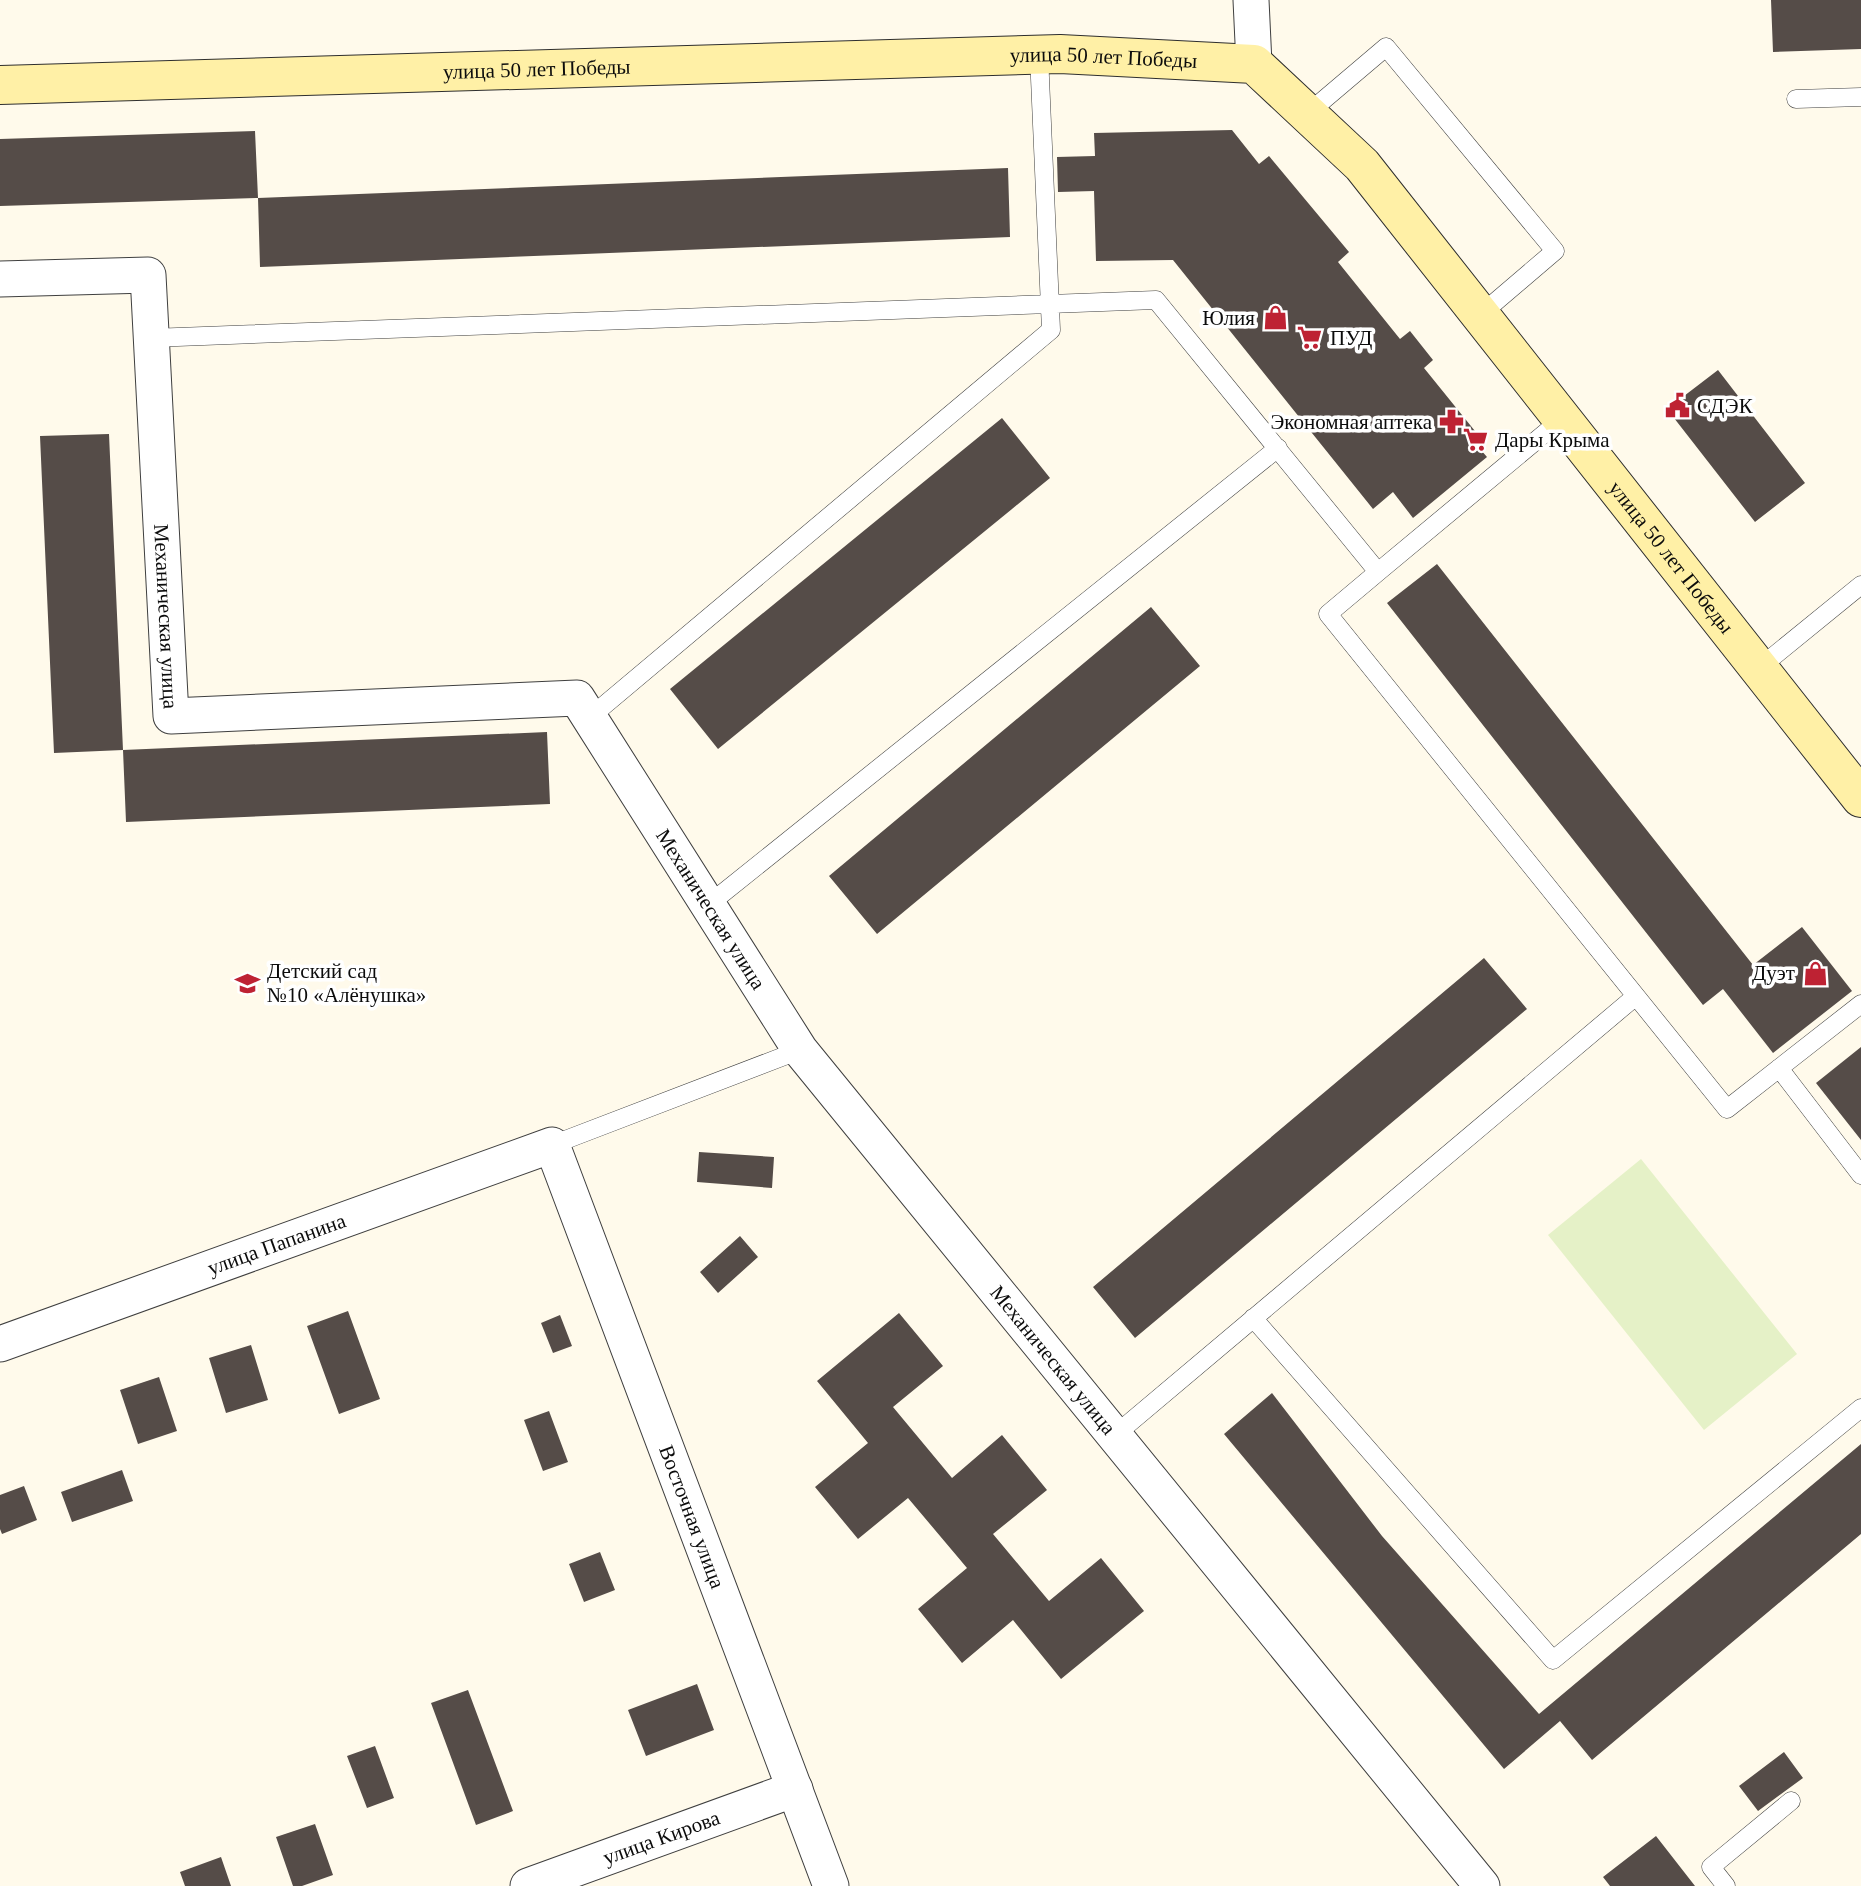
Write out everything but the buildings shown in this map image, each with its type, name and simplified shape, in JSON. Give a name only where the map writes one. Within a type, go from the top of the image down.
[{"type":"main road","name":"улица 50 лет Победы","points":[[0,85],[1060,54],[1254,64],[1362,165],[1861,798]]},
{"type":"street","points":[[1251,0],[1254,64]]},
{"type":"street","name":"Механическая улица","points":[[0,279],[148,275],[171,716],[577,698],[800,1050],[1482,1886]]},
{"type":"street","name":"улица Папанина","points":[[0,1344],[552,1145]]},
{"type":"street","name":"Восточная улица","points":[[552,1145],[831,1886]]},
{"type":"street","name":"улица Кирова","points":[[528,1886],[795,1789]]},
{"type":"lane","points":[[1307,114],[1386,47],[1555,251],[1480,314]]},
{"type":"lane","points":[[589,718],[1051,330],[1039,55]]},
{"type":"lane","points":[[1796,99],[1861,97]]},
{"type":"lane","points":[[151,338],[1156,300],[1378,572]]},
{"type":"lane","points":[[1562,419],[1328,614],[1727,1109],[1861,1004]]},
{"type":"lane","points":[[708,905],[1278,448]]},
{"type":"lane","points":[[1759,668],[1861,585]]},
{"type":"lane","points":[[1115,1435],[1636,996]]},
{"type":"lane","points":[[552,1145],[800,1050]]},
{"type":"lane","points":[[1779,1068],[1861,1175]]},
{"type":"lane","points":[[1254,1318],[1553,1660],[1861,1408]]},
{"type":"lane","points":[[1726,1886],[1711,1867],[1791,1801]]},
{"type":"green space","points":[[1641,1159],[1797,1354],[1704,1430],[1548,1235]]},
{"type":"place","name":"Юлия","points":[[1275,318]]},
{"type":"place","name":"ПУД","points":[[1310,338]]},
{"type":"place","name":"СДЭК","points":[[1677,406]]},
{"type":"place","name":"Экономная аптека","points":[[1452,422]]},
{"type":"place","name":"Дары Крыма","points":[[1475,440]]},
{"type":"place","name":"Дуэт","points":[[1815,973]]},
{"type":"place","name":"Детский сад №10 «Алёнушка»","points":[[247,983]]}]
